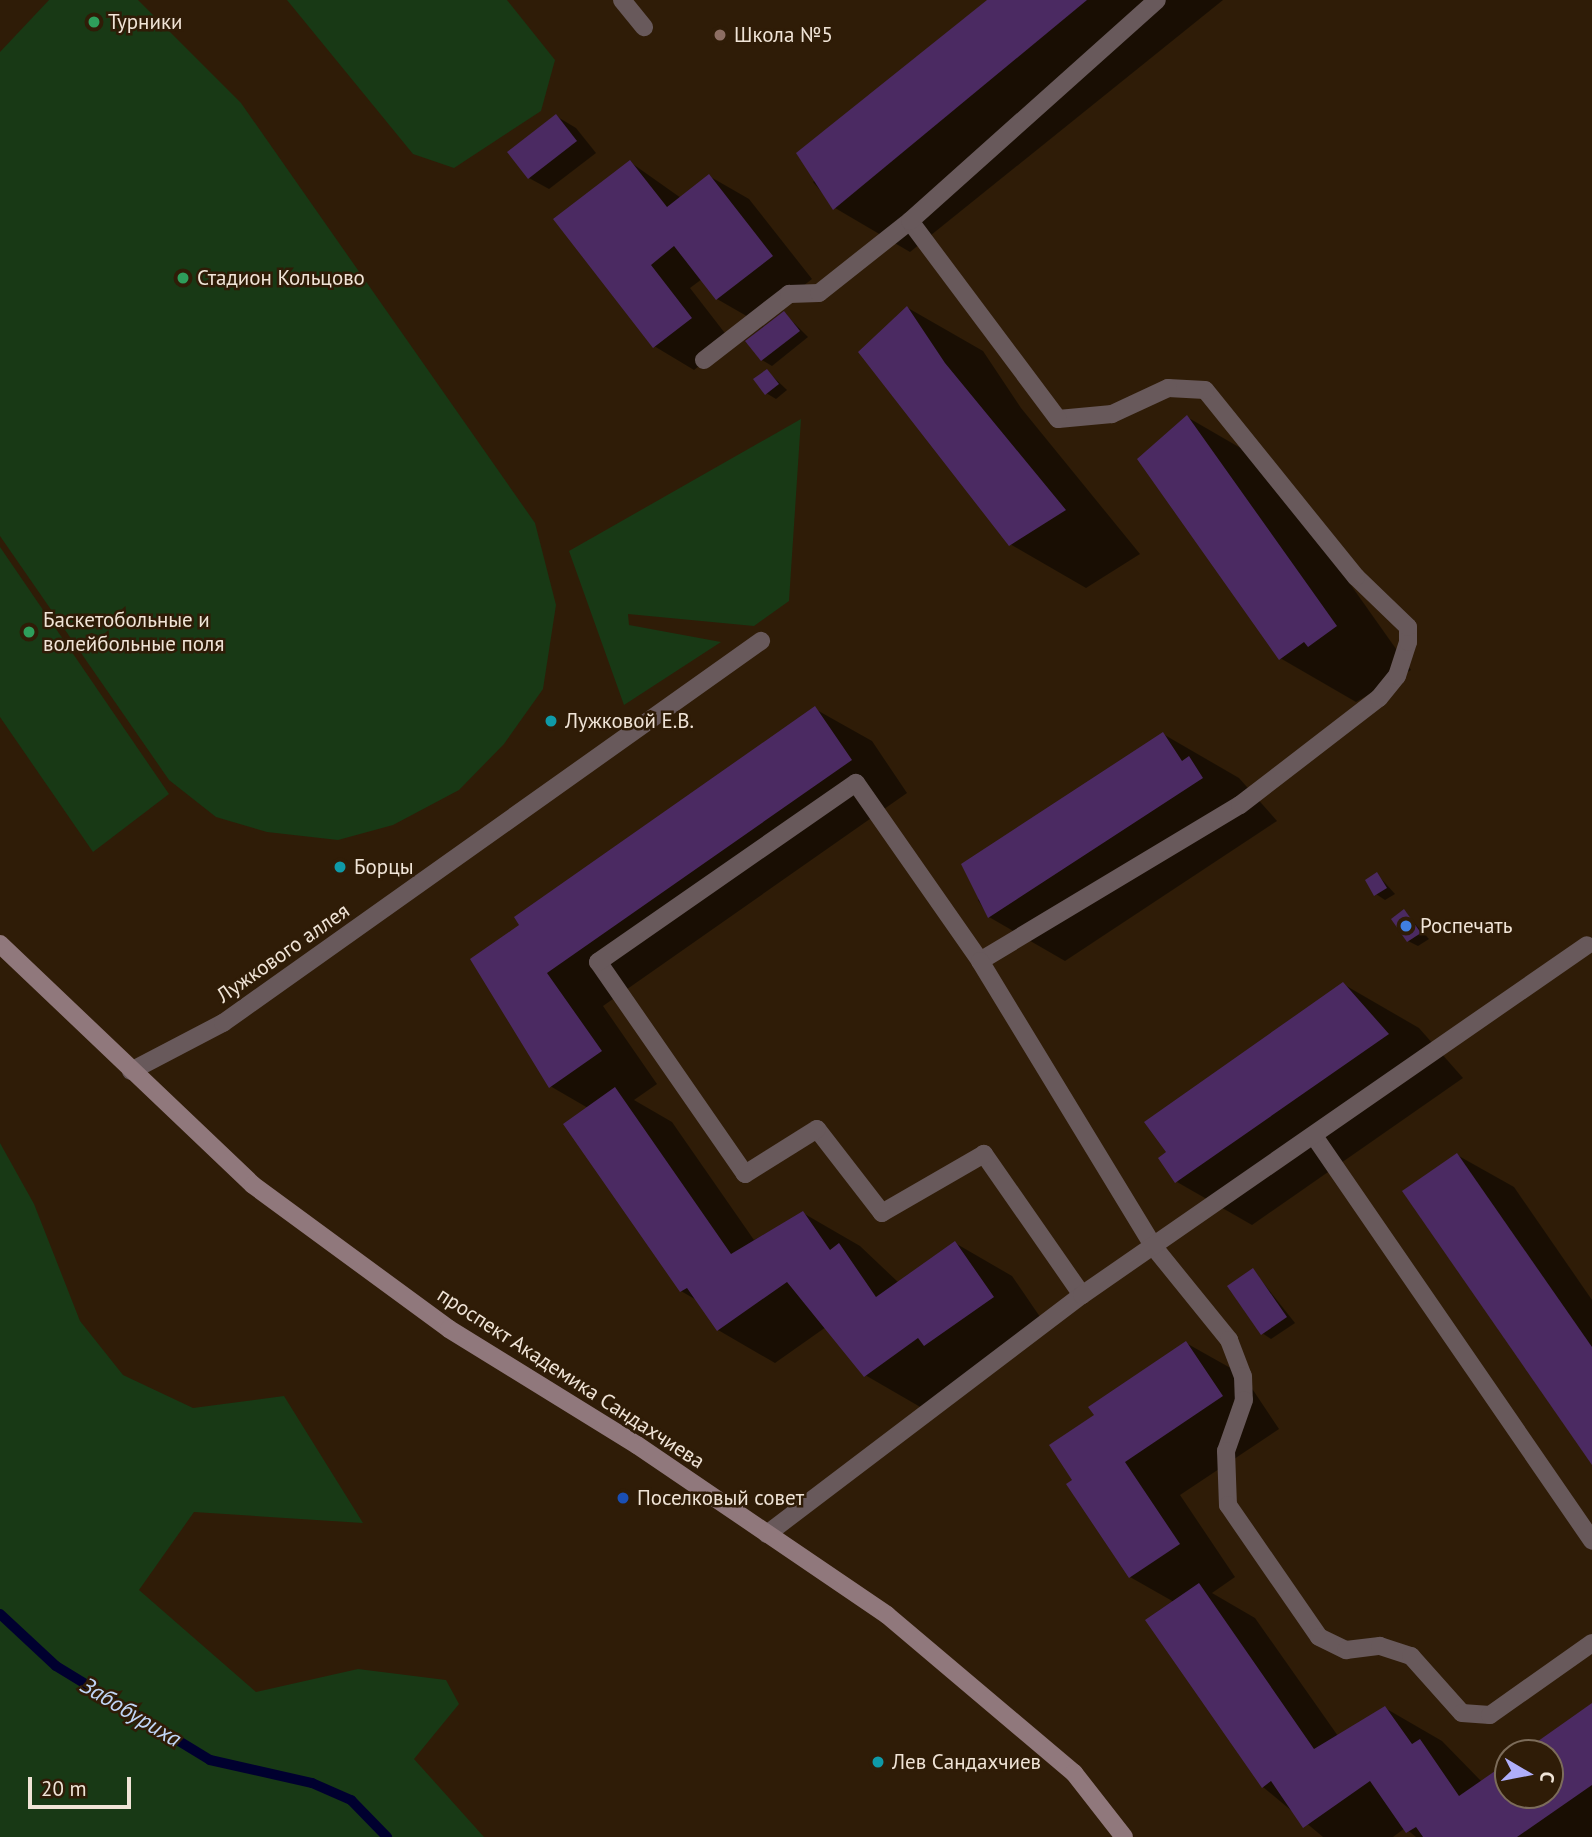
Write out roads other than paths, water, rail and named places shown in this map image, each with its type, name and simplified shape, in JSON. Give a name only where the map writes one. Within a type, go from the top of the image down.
[{"type":"main road","name":"проспект Академика Сандахчиева","points":[[0,944],[253,1185],[449,1329],[767,1534],[887,1615],[988,1695],[1074,1773],[1124,1837]]},
{"type":"lane","points":[[622,0],[644,27]]},
{"type":"lane","points":[[704,360],[789,294],[819,293],[910,221],[1157,0]]},
{"type":"lane","points":[[910,221],[1058,419],[1112,414],[1168,388],[1205,390],[1356,577],[1408,627],[1397,676],[1363,714],[1240,805],[980,961]]},
{"type":"lane","name":"Лужкового аллея","points":[[131,1071],[223,1023],[761,641]]},
{"type":"lane","points":[[1082,1295],[984,1154],[882,1213],[817,1129],[745,1174],[598,962],[856,783],[980,961],[1153,1246],[1229,1340],[1243,1376],[1244,1400],[1226,1451],[1228,1505],[1319,1637],[1346,1650],[1380,1646],[1411,1656],[1462,1713],[1490,1716],[1592,1643]]},
{"type":"lane","points":[[767,1534],[1082,1295],[1587,945]]},
{"type":"lane","points":[[1314,1136],[1592,1541]]},
{"type":"waterway","name":"Забобуриха","points":[[0,1614],[56,1666],[210,1760],[312,1783],[351,1800],[387,1837]]},
{"type":"place","name":"Турники","points":[[94,22]]},
{"type":"place","name":"Школа №5","points":[[720,35]]},
{"type":"place","name":"Стадион Кольцово","points":[[183,278]]},
{"type":"place","name":"Баскетобольные и волейбольные поля","points":[[29,632]]},
{"type":"place","name":"Лужковой Е.В.","points":[[551,721]]},
{"type":"place","name":"Борцы","points":[[340,867]]},
{"type":"place","name":"Роспечать","points":[[1406,926]]},
{"type":"place","name":"Поселковый совет","points":[[623,1498]]},
{"type":"place","name":"Лев Сандахчиев","points":[[878,1762]]}]
